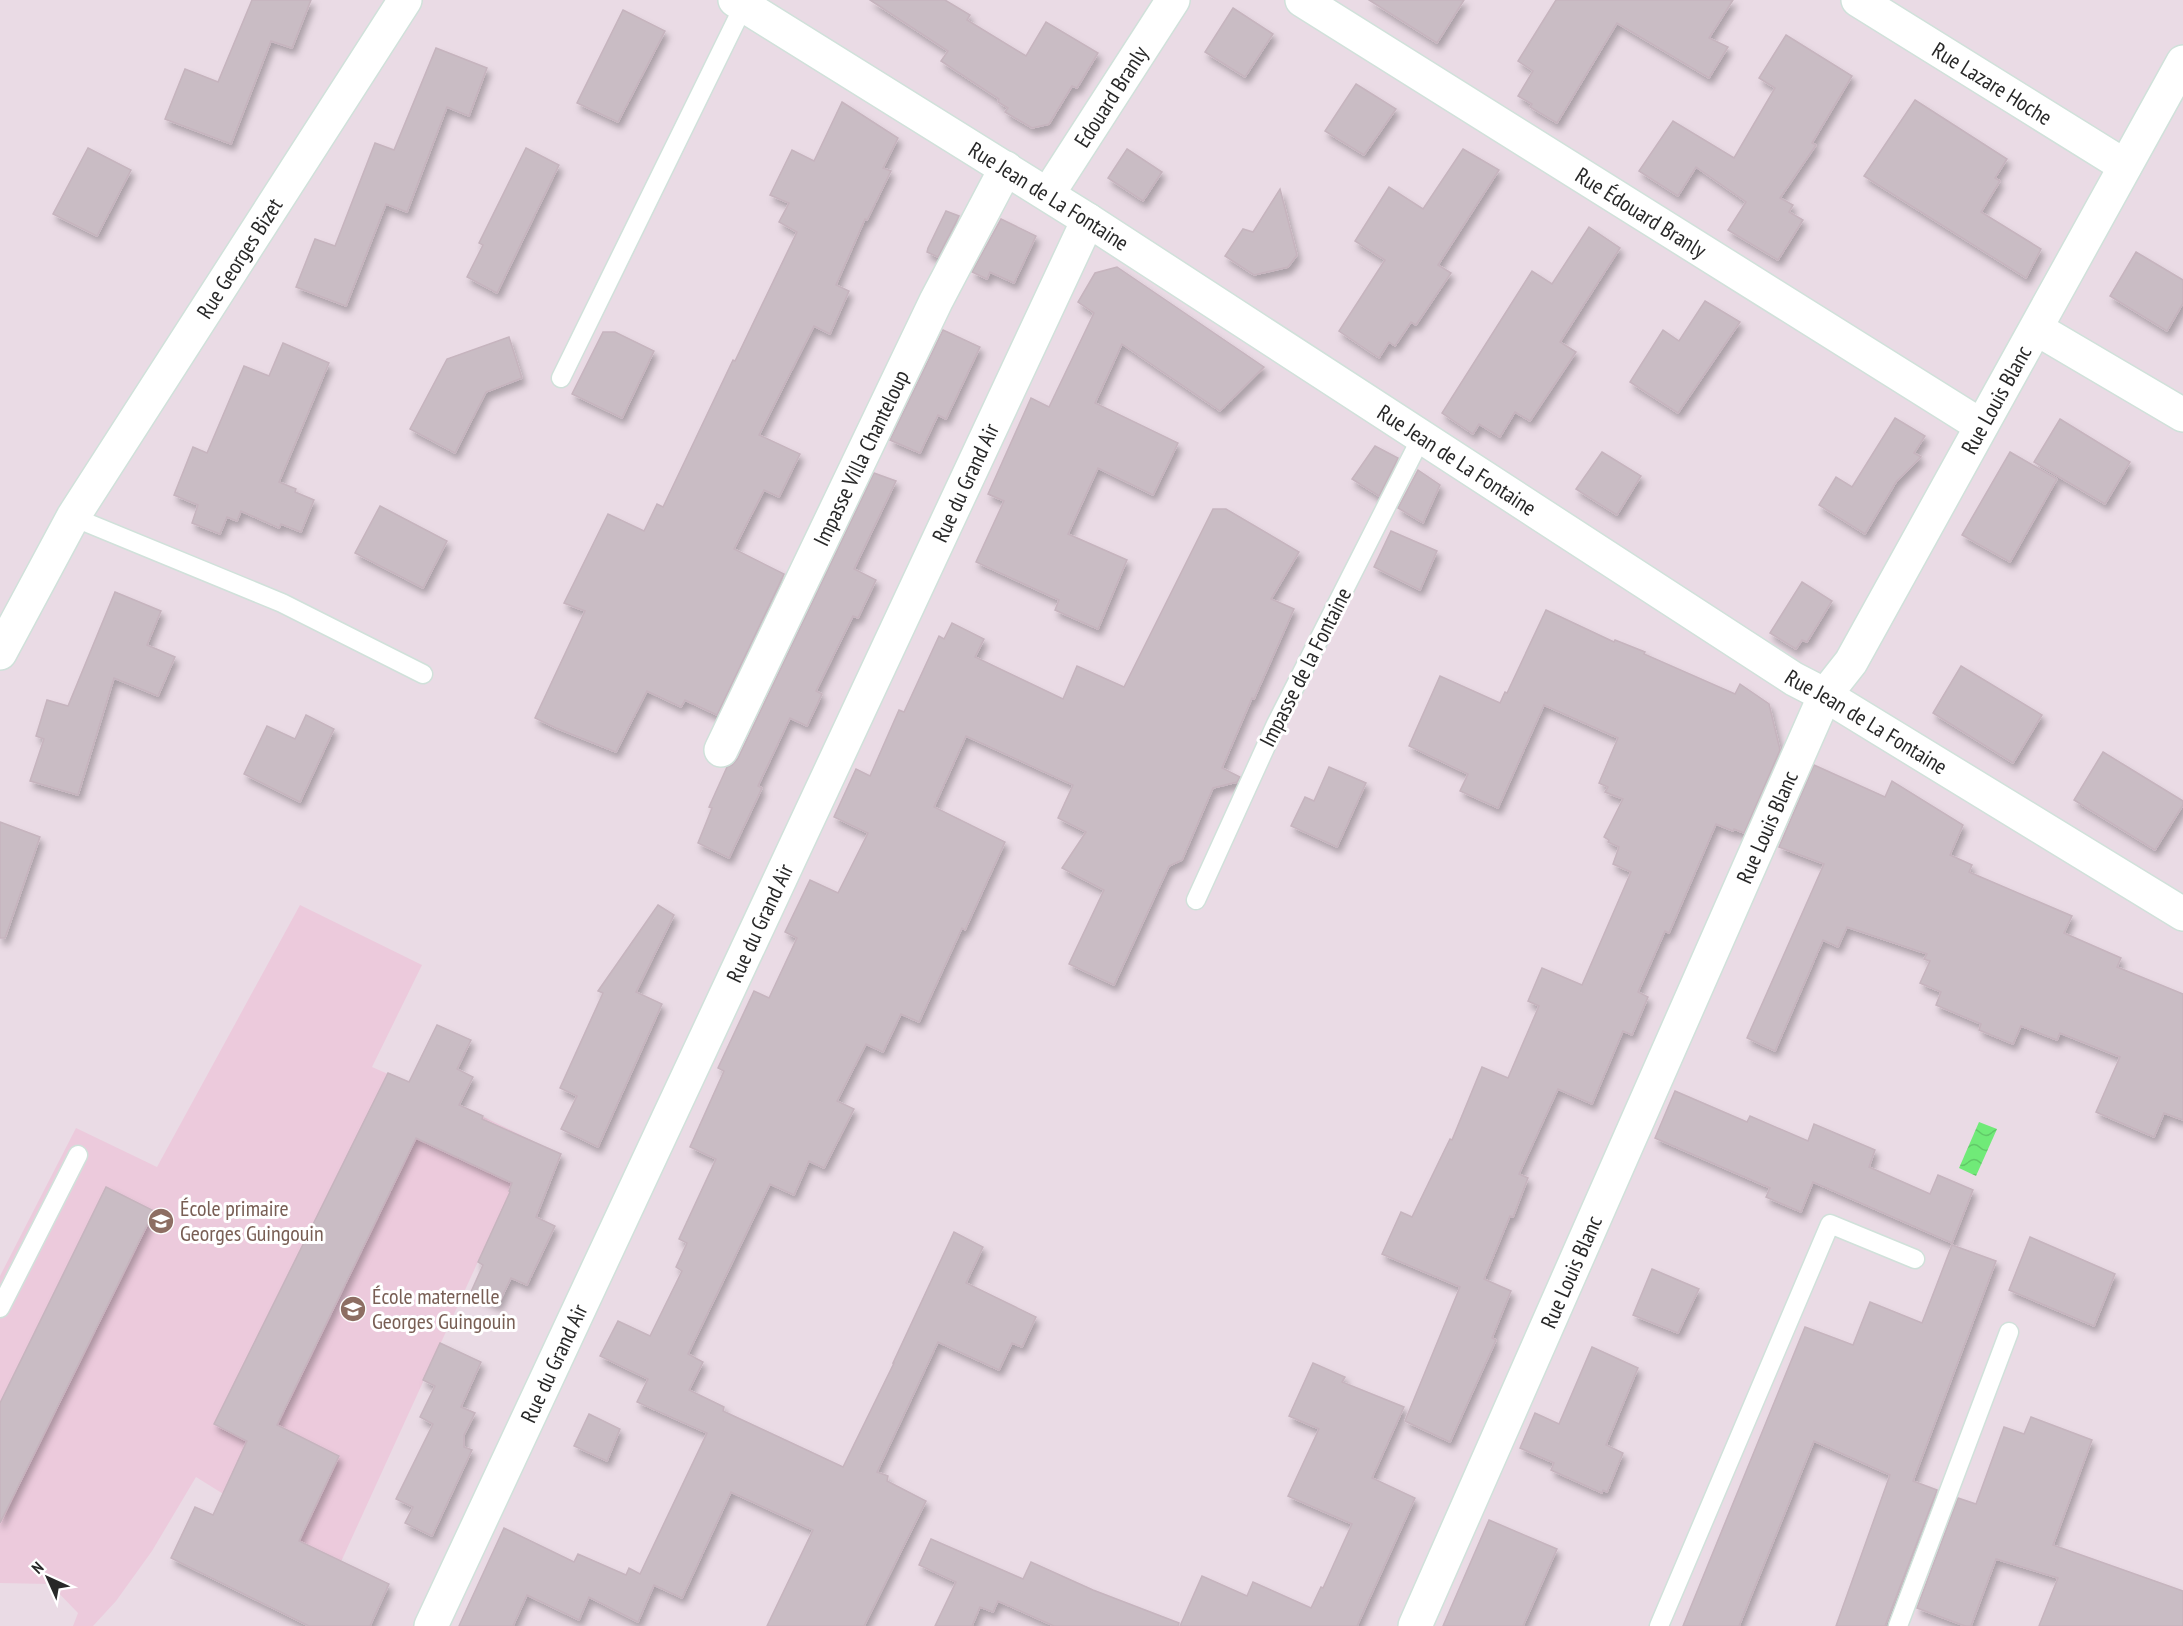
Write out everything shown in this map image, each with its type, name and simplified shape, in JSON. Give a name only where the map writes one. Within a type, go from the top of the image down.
[{"type":"street","name":"Rue Georges Bizet","points":[[0,653],[73,517],[405,0]]},
{"type":"street","name":"Edouard Branly","points":[[1048,194],[1173,0]]},
{"type":"street","name":"Rue Édouard Branly","points":[[1302,0],[1980,425]]},
{"type":"street","name":"Rue Lazare Hoche","points":[[1858,0],[2125,166]]},
{"type":"street","name":"Rue Jean de La Fontaine","points":[[739,3],[1048,194],[1784,672],[2183,914]]},
{"type":"street","name":"Rue Louis Blanc","points":[[1415,1626],[1825,695],[1851,662],[1980,425],[2037,329],[2183,62]]},
{"type":"street","name":"Impasse Villa Chanteloup","points":[[721,750],[936,302],[1006,168]]},
{"type":"street","name":"Rue du Grand Air","points":[[431,1626],[1088,220]]},
{"type":"street","points":[[2037,329],[2183,415]]},
{"type":"lane","points":[[561,378],[739,3]]},
{"type":"lane","name":"Impasse de la Fontaine","points":[[1196,900],[1275,724],[1422,436]]},
{"type":"lane","points":[[73,517],[282,603],[423,674]]},
{"type":"lane","points":[[0,1308],[78,1155]]},
{"type":"lane","points":[[1659,1626],[1830,1224],[1915,1259]]},
{"type":"lane","points":[[1898,1626],[2009,1332]]},
{"type":"shaded area","points":[[300,905],[422,965],[372,1067],[459,1105],[533,1141],[339,1566],[196,1477],[152,1551],[116,1601],[93,1626],[73,1626],[78,1613],[50,1584],[0,1583],[0,1276],[76,1128],[157,1167]]},
{"type":"water","points":[[1979,1122],[1997,1129],[1976,1176],[1959,1168]]},
{"type":"building","points":[[252,0],[311,0],[292,48],[271,41],[231,144],[165,119],[185,69],[218,82]]},
{"type":"building","points":[[870,0],[945,0],[970,15],[967,20],[1026,56],[1046,22],[1098,53],[1077,88],[1072,86],[1049,124],[1032,128],[1005,112],[1008,108],[998,102],[999,99],[941,61],[948,51]]},
{"type":"building","points":[[1369,0],[1464,0],[1437,43]]},
{"type":"building","points":[[1556,0],[1733,0],[1709,38],[1728,47],[1709,78],[1617,23],[1557,123],[1530,107],[1532,104],[1518,96],[1533,71],[1518,61]]},
{"type":"building","points":[[1233,8],[1273,34],[1245,77],[1205,52]]},
{"type":"building","points":[[623,10],[665,31],[618,122],[577,103]]},
{"type":"building","points":[[1786,35],[1852,76],[1812,143],[1816,145],[1780,198],[1793,205],[1789,212],[1803,220],[1778,260],[1728,230],[1746,202],[1696,167],[1678,196],[1639,171],[1673,121],[1734,158],[1775,88],[1759,78]]},
{"type":"building","points":[[436,48],[487,68],[469,116],[447,107],[407,212],[386,204],[346,306],[296,287],[315,239],[335,246],[375,143],[394,150]]},
{"type":"building","points":[[1356,84],[1396,109],[1364,155],[1325,131]]},
{"type":"building","points":[[1915,100],[2007,159],[1995,178],[2000,181],[1981,212],[2041,249],[2026,278],[1864,176]]},
{"type":"building","points":[[842,102],[898,138],[883,168],[891,171],[867,220],[865,219],[836,285],[849,291],[830,334],[814,326],[759,435],[800,454],[779,497],[764,490],[734,549],[784,574],[717,715],[685,700],[681,707],[647,691],[616,752],[535,718],[585,611],[564,603],[608,514],[644,531],[657,504],[663,507],[797,232],[779,222],[789,203],[770,195],[792,150],[814,161]]},
{"type":"building","points":[[88,148],[131,170],[97,236],[53,214]]},
{"type":"building","points":[[526,148],[559,165],[497,293],[467,277],[483,245],[479,243]]},
{"type":"building","points":[[1127,149],[1162,172],[1143,201],[1108,178]]},
{"type":"building","points":[[1463,149],[1499,170],[1438,265],[1451,273],[1416,325],[1411,322],[1395,346],[1389,342],[1379,358],[1339,331],[1385,260],[1355,241],[1389,187],[1423,209]]},
{"type":"building","points":[[1280,189],[1297,255],[1288,267],[1254,275],[1225,256],[1243,229],[1253,232]]},
{"type":"building","points":[[946,211],[959,216],[938,257],[927,252]]},
{"type":"building","points":[[1001,219],[1036,236],[1014,283],[990,272],[987,279],[972,272]]},
{"type":"building","points":[[1589,227],[1620,248],[1560,342],[1576,352],[1530,421],[1515,412],[1500,437],[1479,424],[1473,434],[1442,413],[1532,271],[1552,284]]},
{"type":"building","points":[[2136,252],[2183,280],[2183,303],[2167,331],[2110,296]]},
{"type":"building","points":[[1117,267],[1264,367],[1220,411],[1122,344],[1095,403],[1178,443],[1153,495],[1098,468],[1068,534],[1127,560],[1098,629],[1055,610],[1059,600],[976,562],[1004,501],[988,494],[1031,398],[1049,407],[1094,313],[1078,302],[1095,273]]},
{"type":"building","points":[[1705,301],[1740,322],[1678,413],[1630,382],[1663,330],[1679,341]]},
{"type":"building","points":[[943,330],[980,347],[946,419],[938,415],[920,453],[890,440]]},
{"type":"building","points":[[603,332],[615,332],[654,351],[622,418],[572,394]]},
{"type":"building","points":[[509,337],[522,378],[486,392],[455,453],[410,429],[447,359]]},
{"type":"building","points":[[283,343],[329,363],[279,482],[314,500],[301,532],[281,524],[279,528],[241,511],[237,521],[227,517],[220,534],[192,523],[198,505],[174,495],[193,447],[207,453],[244,366],[269,376]]},
{"type":"building","points":[[1895,418],[1925,436],[1914,453],[1921,457],[1896,482],[1865,534],[1819,505],[1836,477],[1852,487]]},
{"type":"building","points":[[2060,419],[2130,462],[2105,504],[2034,462]]},
{"type":"building","points":[[1375,446],[1398,458],[1379,496],[1352,479]]},
{"type":"building","points":[[1602,452],[1641,476],[1617,515],[1576,489]]},
{"type":"building","points":[[2010,452],[2057,479],[2010,562],[1962,535]]},
{"type":"building","points":[[1418,470],[1440,485],[1423,523],[1398,508]]},
{"type":"building","points":[[874,473],[896,481],[854,569],[876,580],[858,618],[853,616],[816,691],[822,694],[807,726],[790,718],[758,786],[762,788],[729,858],[698,843],[712,808],[709,807],[727,767],[738,758]]},
{"type":"building","points":[[380,506],[447,541],[423,588],[355,553]]},
{"type":"building","points":[[1213,509],[1226,509],[1299,552],[1271,599],[1294,609],[1222,768],[1240,777],[1237,782],[1213,788],[1182,860],[1169,866],[1114,985],[1069,964],[1104,890],[1062,868],[1086,832],[1058,818],[1073,785],[966,736],[934,807],[1005,842],[965,930],[962,928],[919,1022],[901,1014],[883,1052],[866,1044],[837,1101],[854,1109],[824,1168],[809,1161],[794,1195],[770,1184],[688,1354],[703,1362],[689,1390],[724,1407],[723,1411],[843,1467],[954,1232],[983,1247],[966,1283],[1036,1317],[1022,1347],[1012,1343],[999,1370],[938,1342],[877,1472],[888,1476],[887,1481],[926,1501],[864,1626],[767,1626],[813,1530],[731,1492],[682,1598],[654,1585],[638,1622],[589,1597],[579,1620],[527,1595],[513,1626],[459,1626],[504,1528],[574,1562],[578,1554],[626,1575],[629,1568],[640,1574],[707,1433],[637,1402],[648,1379],[600,1356],[618,1321],[650,1336],[682,1271],[676,1267],[687,1243],[679,1239],[716,1159],[690,1147],[724,1071],[718,1068],[754,991],[769,998],[797,938],[785,932],[810,880],[838,893],[868,833],[834,817],[856,769],[870,776],[899,710],[904,712],[939,636],[944,639],[952,623],[984,639],[975,657],[1063,699],[1077,666],[1124,687]]},
{"type":"building","points":[[1391,531],[1437,551],[1420,590],[1374,567]]},
{"type":"building","points":[[1802,582],[1832,601],[1807,642],[1802,640],[1796,649],[1770,633]]},
{"type":"building","points":[[115,592],[161,611],[147,645],[175,657],[158,696],[114,678],[78,795],[30,781],[44,739],[36,736],[47,700],[68,706]]},
{"type":"building","points":[[1546,610],[1614,642],[1615,640],[1645,652],[1644,654],[1735,694],[1740,684],[1769,704],[1780,750],[1744,833],[1716,824],[1669,933],[1665,931],[1638,992],[1648,997],[1632,1035],[1623,1031],[1592,1104],[1558,1089],[1519,1174],[1528,1178],[1513,1217],[1510,1216],[1484,1279],[1511,1291],[1492,1338],[1496,1340],[1450,1442],[1405,1421],[1460,1287],[1382,1254],[1401,1212],[1412,1217],[1450,1139],[1452,1140],[1482,1067],[1508,1078],[1539,1006],[1528,1001],[1542,968],[1582,985],[1631,872],[1613,864],[1619,847],[1608,842],[1609,840],[1604,837],[1623,799],[1605,792],[1608,787],[1599,783],[1618,738],[1544,705],[1498,808],[1460,791],[1468,774],[1409,746],[1440,676],[1500,703],[1505,692],[1507,693]]},
{"type":"building","points":[[1961,666],[2042,715],[2013,763],[1933,713]]},
{"type":"building","points":[[306,715],[334,729],[300,802],[244,774],[267,726],[295,739]]},
{"type":"building","points":[[2103,752],[2183,801],[2183,805],[2155,850],[2074,800]]},
{"type":"building","points":[[1814,765],[1885,797],[1892,781],[1963,825],[1950,855],[1972,865],[1969,872],[2072,916],[2064,933],[2121,958],[2117,967],[2183,994],[2183,1120],[2164,1113],[2154,1137],[2096,1112],[2120,1057],[2060,1033],[2057,1040],[2021,1026],[2013,1044],[1979,1030],[1981,1024],[1936,1005],[1941,992],[1920,983],[1930,961],[1924,959],[1927,954],[1847,927],[1838,947],[1823,940],[1775,1051],[1747,1038],[1824,864],[1779,847]]},
{"type":"building","points":[[1329,767],[1366,783],[1337,847],[1291,826],[1305,797],[1314,801]]},
{"type":"building","points":[[0,822],[40,837],[5,938],[0,938]]},
{"type":"building","points":[[658,905],[674,915],[636,992],[662,1004],[598,1147],[561,1129],[577,1096],[560,1088],[603,993],[598,991]]},
{"type":"building","points":[[437,1025],[471,1040],[457,1069],[473,1077],[459,1105],[483,1116],[482,1119],[561,1154],[536,1217],[555,1226],[527,1285],[511,1278],[498,1305],[471,1292],[483,1265],[478,1262],[512,1183],[416,1138],[277,1425],[339,1456],[299,1541],[389,1584],[370,1626],[309,1626],[171,1558],[195,1507],[213,1515],[247,1441],[214,1424],[388,1073],[409,1082]]},
{"type":"building","points":[[1675,1091],[1747,1122],[1750,1116],[1808,1141],[1814,1124],[1875,1150],[1869,1167],[1930,1194],[1938,1175],[1973,1190],[1952,1243],[1813,1182],[1801,1212],[1766,1197],[1770,1188],[1655,1138]]},
{"type":"building","points":[[106,1187],[154,1211],[0,1523],[0,1403]]},
{"type":"building","points":[[2030,1237],[2115,1274],[2094,1326],[2009,1290]]},
{"type":"building","points":[[1952,1245],[1996,1261],[1913,1481],[1937,1490],[1885,1626],[1836,1626],[1890,1475],[1814,1441],[1739,1626],[1683,1626],[1805,1327],[1853,1345],[1870,1302],[1922,1323]]},
{"type":"building","points":[[1652,1269],[1699,1289],[1678,1333],[1633,1315]]},
{"type":"building","points":[[440,1343],[481,1362],[461,1407],[475,1413],[464,1435],[464,1447],[472,1450],[432,1536],[405,1523],[413,1507],[396,1499],[433,1424],[420,1417],[435,1386],[423,1380]]},
{"type":"building","points":[[1592,1347],[1638,1368],[1606,1445],[1623,1453],[1607,1492],[1603,1490],[1602,1493],[1551,1470],[1554,1463],[1520,1448],[1535,1413],[1559,1424]]},
{"type":"building","points":[[1313,1363],[1345,1377],[1342,1382],[1404,1407],[1372,1478],[1415,1498],[1357,1626],[1180,1626],[1202,1576],[1247,1596],[1253,1582],[1311,1608],[1321,1587],[1323,1588],[1352,1524],[1288,1496],[1319,1429],[1289,1416]]},
{"type":"building","points":[[589,1414],[620,1429],[607,1461],[574,1446]]},
{"type":"building","points":[[2031,1417],[2092,1440],[2053,1545],[2183,1591],[2183,1626],[2039,1626],[2058,1578],[1996,1559],[1971,1626],[1965,1626],[1917,1608],[1958,1498],[1976,1504],[2004,1427],[2024,1434]]},
{"type":"building","points":[[1489,1520],[1557,1549],[1523,1626],[1443,1626]]},
{"type":"building","points":[[931,1539],[1023,1579],[1031,1562],[1093,1590],[1179,1623],[1178,1626],[1054,1626],[998,1601],[993,1612],[980,1607],[972,1626],[935,1626],[956,1582],[919,1565]]},
{"type":"place","name":"École primaire Georges Guingouin","points":[[161,1221]]},
{"type":"place","name":"École maternelle Georges Guingouin","points":[[353,1309]]}]
